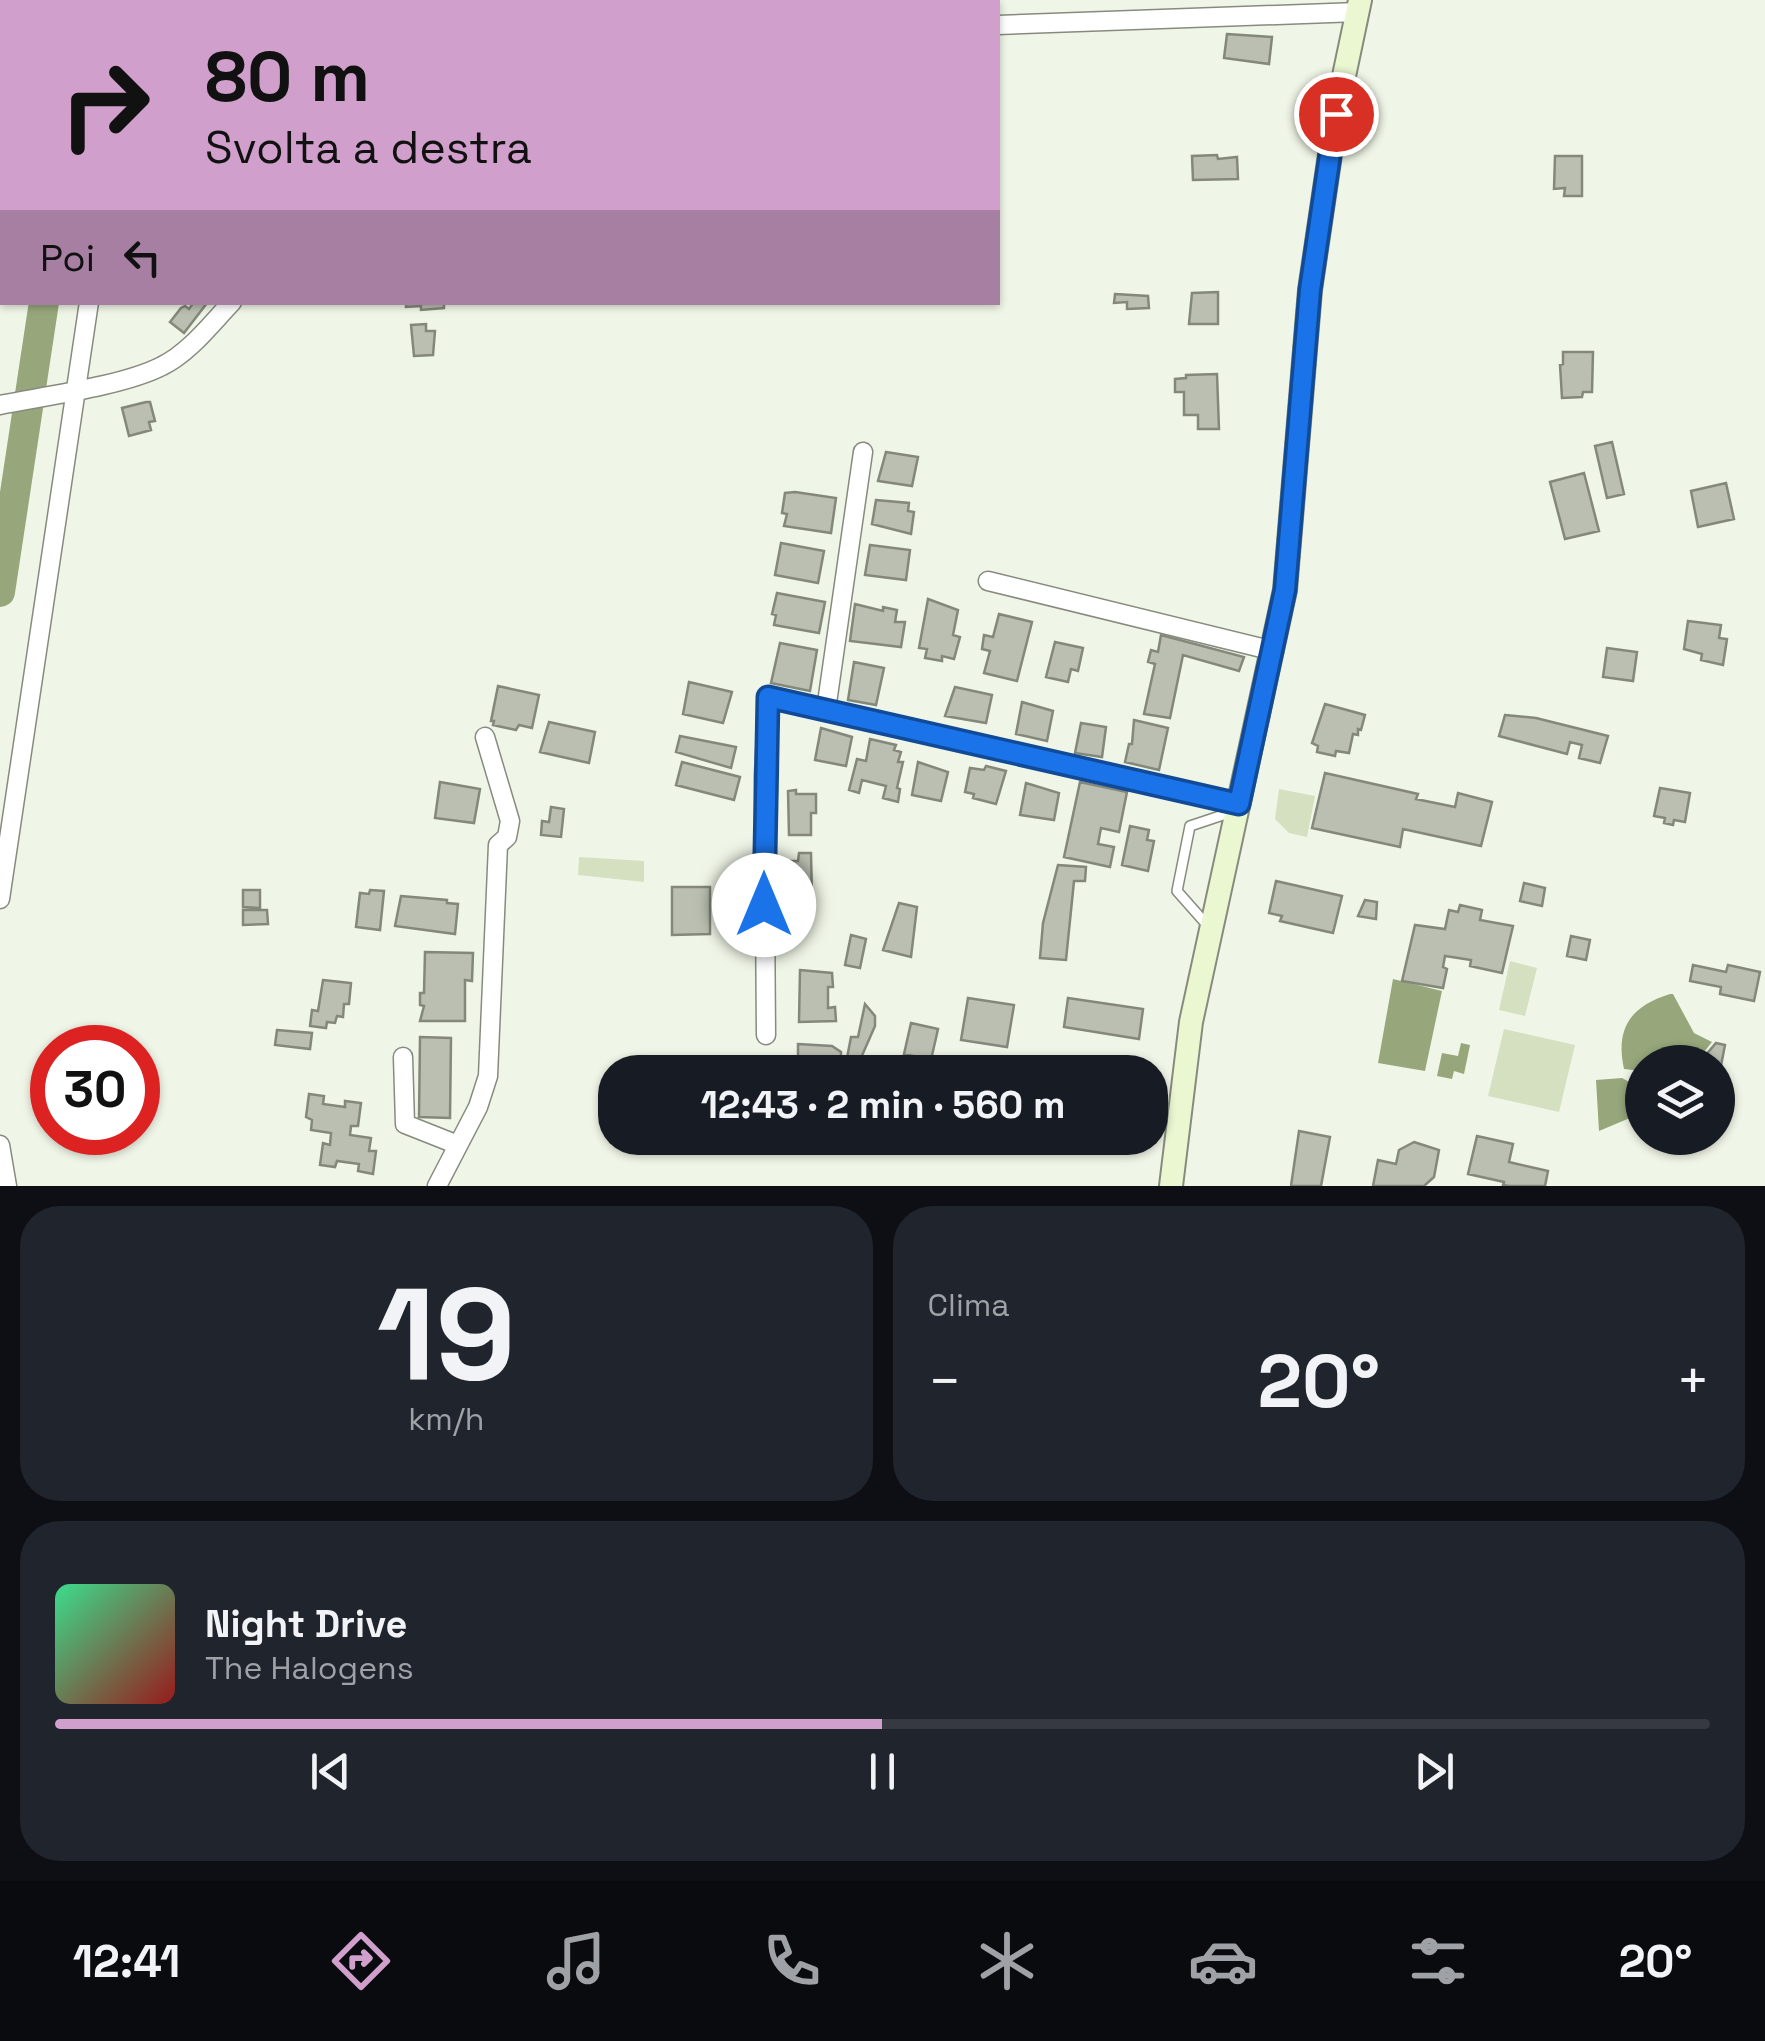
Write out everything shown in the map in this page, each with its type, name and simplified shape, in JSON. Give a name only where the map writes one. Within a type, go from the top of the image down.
[{"type":"main road","points":[[1171,1186],[1190,1022],[1285,590],[1310,290],[1336,114],[1359,6]]},
{"type":"street","points":[[1000,26],[1359,6]]},
{"type":"street","points":[[0,899],[67,391],[87,305]]},
{"type":"street","points":[[0,405],[165,365],[229,305]]},
{"type":"street","points":[[826,710],[863,452]]},
{"type":"street","points":[[988,581],[1274,651]]},
{"type":"street","points":[[766,1035],[764,794],[768,697],[1238,807]]},
{"type":"street","points":[[438,1186],[478,1106],[488,1076],[498,845],[507,836],[510,821],[485,736]]},
{"type":"street","points":[[404,1057],[404,1124],[458,1145]]},
{"type":"street","points":[[0,1145],[7,1186]]},
{"type":"lane","points":[[1211,929],[1177,891],[1190,826],[1238,807]]},
{"type":"shaded area","points":[[1279,789],[1315,796],[1307,837],[1289,833],[1275,819]]},
{"type":"shaded area","points":[[579,857],[644,861],[644,882],[578,875]]},
{"type":"shaded area","points":[[1510,961],[1537,968],[1525,1016],[1499,1010]]},
{"type":"shaded area","points":[[1393,979],[1442,991],[1425,1071],[1378,1063]]},
{"type":"shaded area","points":[[1673,994],[1694,1033],[1712,1042],[1625,1045],[1624,1069],[1624,1030],[1636,1012]]},
{"type":"shaded area","points":[[1504,1029],[1575,1045],[1559,1112],[1488,1096]]},
{"type":"shaded area","points":[[1461,1043],[1470,1045],[1464,1074],[1454,1071],[1452,1079],[1437,1076],[1442,1053],[1458,1056]]},
{"type":"shaded area","points":[[1596,1080],[1625,1080],[1625,1120],[1599,1131]]},
{"type":"building","points":[[1227,34],[1272,37],[1269,64],[1224,58]]},
{"type":"building","points":[[1217,155],[1218,159],[1237,157],[1238,179],[1193,180],[1192,156]]},
{"type":"building","points":[[1555,156],[1582,156],[1582,196],[1564,196],[1565,188],[1554,189]]},
{"type":"building","points":[[1218,292],[1218,324],[1189,324],[1192,293]]},
{"type":"building","points":[[1115,294],[1148,296],[1149,308],[1127,309],[1127,302],[1114,303]]},
{"type":"building","points":[[192,305],[205,305],[184,333],[170,322],[181,308],[189,309]]},
{"type":"building","points":[[406,305],[444,305],[421,310],[421,306]]},
{"type":"building","points":[[426,324],[426,331],[435,331],[433,355],[414,356],[411,325]]},
{"type":"building","points":[[1563,352],[1593,352],[1592,392],[1562,398]]},
{"type":"building","points":[[1217,374],[1219,429],[1198,429],[1198,415],[1184,415],[1184,392],[1175,392],[1175,379]]},
{"type":"building","points":[[150,402],[155,421],[149,422],[151,430],[129,436],[122,408]]},
{"type":"building","points":[[1612,442],[1624,494],[1607,498],[1595,446]]},
{"type":"building","points":[[886,452],[918,457],[912,486],[878,481]]},
{"type":"building","points":[[1584,473],[1599,531],[1565,539],[1550,482]]},
{"type":"building","points":[[1726,483],[1734,519],[1698,527],[1691,491]]},
{"type":"building","points":[[785,493],[836,498],[831,533],[784,526]]},
{"type":"building","points":[[876,500],[909,503],[908,511],[914,512],[911,534],[872,524]]},
{"type":"building","points":[[781,543],[824,551],[818,583],[775,575]]},
{"type":"building","points":[[870,545],[910,550],[906,580],[865,575]]},
{"type":"building","points":[[777,593],[825,602],[819,633],[774,625],[776,615],[772,614]]},
{"type":"building","points":[[928,599],[958,610],[953,635],[960,637],[954,659],[925,658],[927,649],[919,648]]},
{"type":"building","points":[[855,604],[897,610],[895,622],[905,622],[901,647],[850,641]]},
{"type":"building","points":[[999,614],[1032,622],[1017,681],[984,673],[990,651],[982,649],[984,635],[993,637]]},
{"type":"building","points":[[1688,621],[1721,625],[1719,638],[1727,639],[1723,665],[1701,660],[1702,654],[1684,649]]},
{"type":"building","points":[[1161,635],[1244,657],[1239,671],[1183,655],[1170,718],[1144,714],[1155,664],[1148,662],[1151,650],[1158,652]]},
{"type":"building","points":[[1055,642],[1083,648],[1078,671],[1071,669],[1068,682],[1046,677]]},
{"type":"building","points":[[780,643],[817,650],[810,691],[771,683]]},
{"type":"building","points":[[1607,648],[1637,652],[1633,681],[1603,677]]},
{"type":"building","points":[[854,662],[884,668],[876,705],[848,700]]},
{"type":"building","points":[[689,682],[732,692],[723,723],[683,714]]},
{"type":"building","points":[[498,686],[539,695],[532,728],[519,725],[516,730],[493,725]]},
{"type":"building","points":[[955,687],[992,695],[986,723],[945,716]]},
{"type":"building","points":[[1022,702],[1053,711],[1047,741],[1016,734]]},
{"type":"building","points":[[1325,704],[1365,715],[1358,735],[1353,734],[1349,753],[1336,751],[1335,756],[1317,752],[1318,746],[1312,743]]},
{"type":"building","points":[[1505,715],[1536,718],[1608,736],[1600,763],[1579,758],[1582,745],[1570,742],[1567,754],[1499,736]]},
{"type":"building","points":[[1134,720],[1168,728],[1159,770],[1125,762],[1132,744]]},
{"type":"building","points":[[549,722],[595,732],[589,763],[540,752]]},
{"type":"building","points":[[1081,723],[1106,727],[1102,757],[1075,753]]},
{"type":"building","points":[[821,728],[852,737],[846,766],[815,760]]},
{"type":"building","points":[[680,736],[736,747],[731,768],[676,752]]},
{"type":"building","points":[[870,739],[896,745],[894,750],[901,752],[898,802],[883,798],[886,786],[862,780],[859,793],[849,790],[857,759],[866,761]]},
{"type":"building","points":[[682,762],[740,777],[734,800],[676,785]]},
{"type":"building","points":[[918,762],[948,772],[941,801],[912,795]]},
{"type":"building","points":[[986,766],[1006,771],[996,804],[965,792],[970,768],[984,770]]},
{"type":"building","points":[[1325,773],[1418,794],[1416,799],[1455,807],[1458,793],[1492,802],[1481,846],[1403,829],[1400,847],[1312,828]]},
{"type":"building","points":[[440,782],[480,789],[474,823],[435,818]]},
{"type":"building","points":[[1080,782],[1127,792],[1119,832],[1101,828],[1098,844],[1114,847],[1110,867],[1064,857]]},
{"type":"building","points":[[1026,783],[1059,793],[1054,820],[1020,815]]},
{"type":"building","points":[[1660,788],[1690,793],[1685,822],[1674,820],[1673,825],[1654,816]]},
{"type":"building","points":[[796,790],[796,794],[816,794],[811,835],[789,835],[788,791]]},
{"type":"building","points":[[551,807],[564,809],[561,837],[541,835],[542,821],[549,822]]},
{"type":"building","points":[[1130,826],[1149,830],[1147,840],[1154,841],[1148,871],[1122,865]]},
{"type":"building","points":[[799,853],[811,853],[812,897],[778,897],[778,861],[798,861]]},
{"type":"building","points":[[1058,865],[1086,867],[1085,881],[1074,881],[1066,960],[1040,958],[1043,923]]},
{"type":"building","points":[[1276,881],[1342,896],[1333,933],[1280,921],[1282,916],[1269,913]]},
{"type":"building","points":[[1524,883],[1545,888],[1542,906],[1520,901]]},
{"type":"building","points":[[672,887],[710,887],[710,934],[672,935]]},
{"type":"building","points":[[243,890],[260,890],[260,908],[243,907]]},
{"type":"building","points":[[370,890],[384,891],[380,930],[356,927],[360,893],[369,894]]},
{"type":"building","points":[[401,896],[458,904],[455,934],[395,926]]},
{"type":"building","points":[[1365,900],[1377,902],[1376,919],[1358,916]]},
{"type":"building","points":[[899,903],[917,907],[911,957],[883,950]]},
{"type":"building","points":[[1460,905],[1482,910],[1480,920],[1513,926],[1502,973],[1470,966],[1471,960],[1445,956],[1443,988],[1402,981],[1415,925],[1445,929],[1449,910],[1458,912]]},
{"type":"building","points":[[243,910],[267,910],[268,924],[243,925]]},
{"type":"building","points":[[851,935],[866,939],[860,968],[845,965]]},
{"type":"building","points":[[1571,936],[1590,940],[1586,960],[1567,956]]},
{"type":"building","points":[[425,952],[473,953],[472,981],[465,980],[465,1021],[420,1021]]},
{"type":"building","points":[[1693,965],[1726,972],[1728,965],[1760,972],[1754,1001],[1720,994],[1721,987],[1690,981]]},
{"type":"building","points":[[800,970],[832,973],[828,1008],[835,1007],[836,1021],[799,1022]]},
{"type":"building","points":[[323,980],[351,983],[343,1017],[337,1016],[335,1023],[327,1022],[326,1028],[310,1026],[312,1010],[318,1011]]},
{"type":"building","points":[[968,998],[1014,1005],[1007,1047],[961,1040]]},
{"type":"building","points":[[1068,998],[1143,1009],[1139,1039],[1064,1027]]},
{"type":"building","points":[[865,1004],[875,1016],[875,1026],[862,1055],[848,1055],[851,1037],[858,1037]]},
{"type":"building","points":[[911,1023],[938,1029],[932,1055],[904,1054]]},
{"type":"building","points":[[277,1030],[312,1033],[310,1049],[275,1045]]},
{"type":"building","points":[[420,1037],[451,1038],[450,1118],[419,1117]]},
{"type":"building","points":[[798,1044],[832,1046],[841,1052],[841,1055],[798,1055]]},
{"type":"building","points":[[309,1094],[324,1096],[323,1104],[345,1107],[345,1101],[361,1103],[358,1126],[351,1126],[350,1135],[371,1138],[369,1151],[376,1151],[373,1174],[358,1171],[359,1164],[337,1161],[335,1167],[320,1165],[323,1143],[330,1145],[331,1133],[311,1130],[312,1120],[306,1117]]},
{"type":"building","points":[[1299,1131],[1330,1137],[1321,1186],[1291,1186]]},
{"type":"building","points":[[1477,1136],[1513,1144],[1509,1162],[1548,1171],[1545,1186],[1509,1186],[1468,1174]]},
{"type":"building","points":[[1414,1142],[1439,1150],[1434,1177],[1424,1186],[1373,1186],[1378,1160],[1396,1164],[1399,1150]]},
{"type":"waterway","points":[[0,592],[44,305]]},
{"type":"route","points":[[764,905],[768,697],[1239,804],[1285,590],[1310,290],[1336,114]]}]
